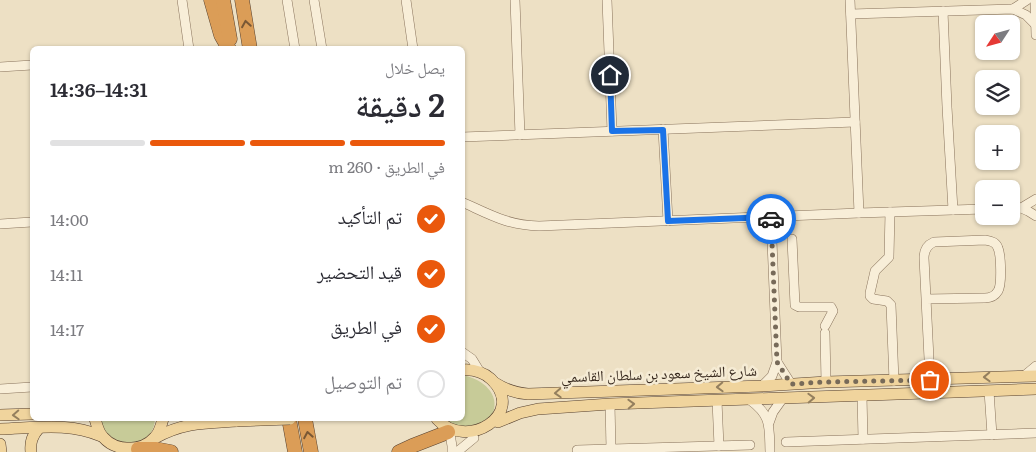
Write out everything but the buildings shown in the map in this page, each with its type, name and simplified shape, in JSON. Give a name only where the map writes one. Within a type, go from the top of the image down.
[{"type":"highway","points":[[210,0],[221,35],[228,46]]},
{"type":"highway","points":[[223,0],[230,46]]},
{"type":"highway","points":[[242,0],[250,46]]},
{"type":"highway","points":[[289,421],[295,452]]},
{"type":"highway","points":[[306,421],[312,452]]},
{"type":"highway","points":[[399,452],[444,428]]},
{"type":"highway","points":[[138,449],[155,449],[171,452]]},
{"type":"main road","points":[[465,370],[480,372]]},
{"type":"main road","name":"شارع الشيخ سعود بن سلطان القاسمي","points":[[480,372],[506,390],[528,394],[1036,376]]},
{"type":"main road","points":[[495,383],[500,392],[502,402],[498,422]]},
{"type":"main road","points":[[750,400],[748,392],[762,386]]},
{"type":"main road","name":"شارع الشيخ سعود بن سلطان القاسمي","points":[[474,438],[490,431],[498,422],[520,412],[538,409],[610,404],[1036,389]]},
{"type":"main road","points":[[0,416],[30,414]]},
{"type":"main road","points":[[95,421],[97,428],[109,443],[118,448],[128,450],[148,445],[165,432],[187,425],[237,421]]},
{"type":"main road","points":[[155,438],[162,421]]},
{"type":"main road","points":[[432,421],[458,437],[474,438]]},
{"type":"main road","points":[[0,429],[67,427],[91,431],[102,436]]},
{"type":"main road","points":[[31,452],[30,444],[32,438],[39,428]]},
{"type":"main road","points":[[0,444],[1,452]]},
{"type":"street","points":[[182,0],[189,46]]},
{"type":"street","points":[[287,0],[295,46]]},
{"type":"street","points":[[314,0],[322,46]]},
{"type":"street","points":[[406,0],[413,46]]},
{"type":"street","points":[[515,0],[520,135]]},
{"type":"street","points":[[608,0],[612,131]]},
{"type":"street","points":[[850,0],[858,212]]},
{"type":"street","points":[[1013,9],[1027,0]]},
{"type":"street","points":[[1035,0],[1036,35]]},
{"type":"street","points":[[851,14],[1013,9],[1026,15],[1036,25]]},
{"type":"street","points":[[943,11],[954,210]]},
{"type":"street","points":[[0,67],[30,66]]},
{"type":"street","points":[[465,137],[855,122]]},
{"type":"street","points":[[663,130],[668,221]]},
{"type":"street","points":[[1022,208],[1036,199]]},
{"type":"street","points":[[465,203],[501,220],[526,226],[858,212],[975,209]]},
{"type":"street","points":[[1022,208],[1036,216]]},
{"type":"street","points":[[890,212],[889,258],[875,271],[870,294],[871,298],[887,301],[891,305],[894,381]]},
{"type":"street","points":[[762,386],[772,376],[777,362],[771,217]]},
{"type":"street","points":[[0,224],[30,222]]},
{"type":"street","points":[[792,239],[795,305],[799,307],[832,308],[832,313],[825,330],[826,382]]},
{"type":"street","points":[[926,299],[990,298],[995,296],[1000,287],[999,254],[995,244],[986,240],[934,242],[926,248],[924,253],[926,299],[930,380]]},
{"type":"street","points":[[465,354],[472,359],[480,372]]},
{"type":"street","points":[[777,362],[791,384]]},
{"type":"street","points":[[1024,376],[1036,366]]},
{"type":"street","points":[[0,389],[30,387]]},
{"type":"street","points":[[989,391],[992,435]]},
{"type":"street","points":[[862,396],[864,439]]},
{"type":"street","points":[[770,452],[769,423],[773,412],[783,398]]},
{"type":"street","points":[[750,400],[762,411],[769,423]]},
{"type":"street","points":[[717,401],[719,446]]},
{"type":"street","points":[[610,404],[611,449]]},
{"type":"street","points":[[444,428],[452,446],[452,452]]},
{"type":"street","points":[[786,442],[1036,433]]},
{"type":"street","points":[[457,452],[474,438]]},
{"type":"street","points":[[577,450],[750,445]]},
{"type":"green space","points":[[465,376],[484,384],[492,394],[495,406],[492,416],[473,433],[446,421],[465,421]]},
{"type":"green space","points":[[100,421],[155,421],[151,432],[136,445],[109,441]]},
{"type":"way so far","points":[[771,219],[777,362],[791,384],[930,380]]},
{"type":"route","points":[[610,75],[612,131],[663,130],[668,221],[771,217],[771,219]]}]
